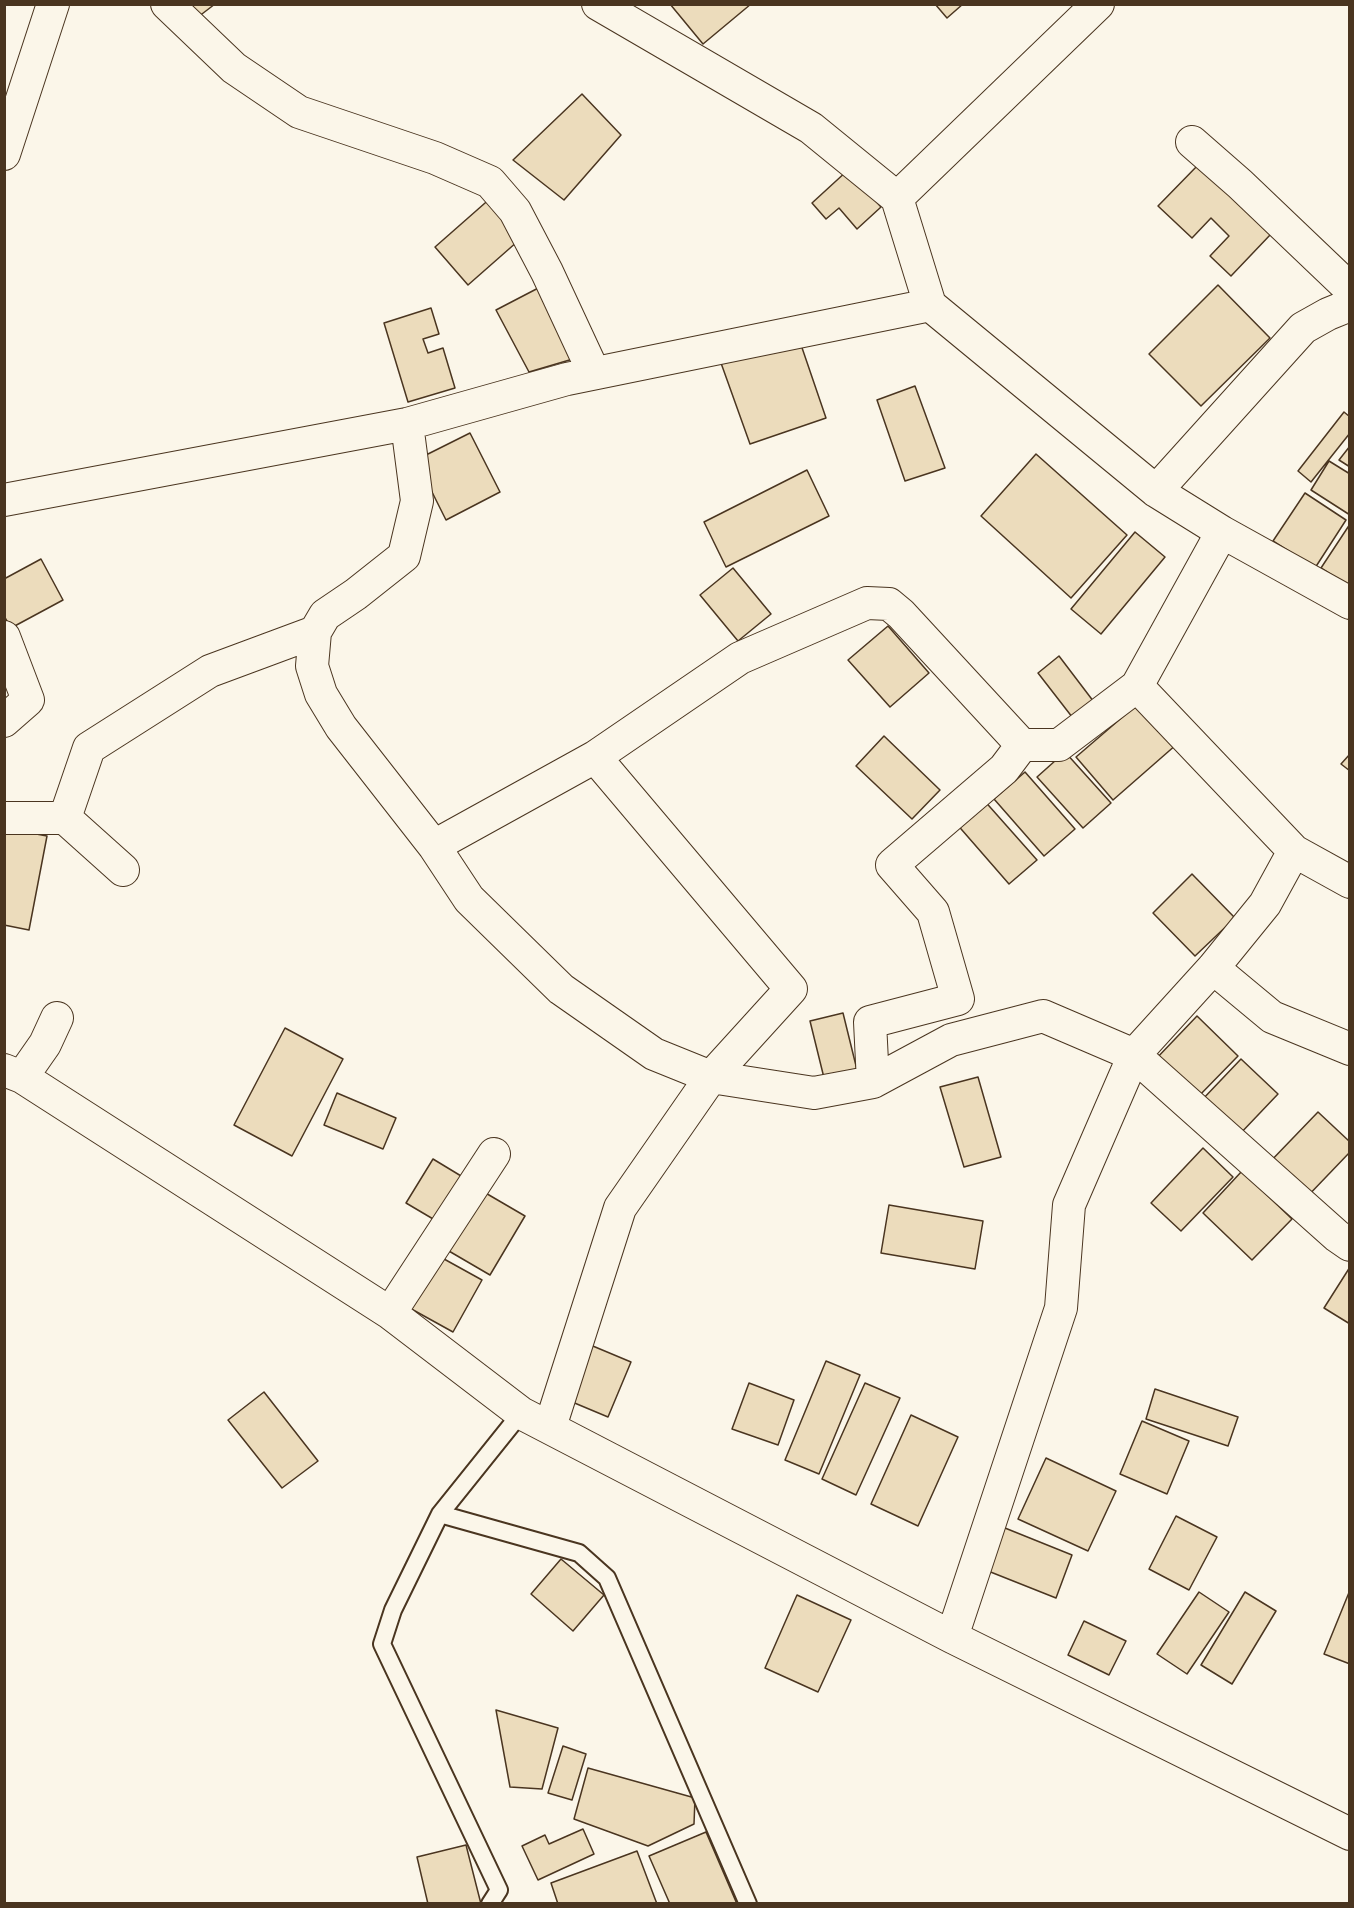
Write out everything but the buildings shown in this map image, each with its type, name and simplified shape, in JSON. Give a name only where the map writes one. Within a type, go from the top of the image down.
[{"type":"street","points":[[4,154],[53,4]]},
{"type":"street","points":[[167,4],[234,68],[299,112],[435,158],[490,182],[515,211],[547,272],[594,373]]},
{"type":"street","points":[[612,8],[811,128],[897,198],[930,305],[1156,491],[1222,532],[1350,603]]},
{"type":"street","points":[[897,198],[1088,8]]},
{"type":"street","points":[[1192,142],[1350,288]]},
{"type":"street","points":[[4,500],[407,424],[594,373],[930,305]]},
{"type":"street","points":[[1156,491],[1303,328],[1350,305]]},
{"type":"street","points":[[407,424],[417,501],[404,556],[325,615],[315,632],[312,666],[321,694],[341,727],[434,846],[469,899],[561,989],[654,1054],[711,1077],[814,1093],[873,1082],[951,1040],[1043,1016],[1134,1055],[1337,1236],[1350,1245]]},
{"type":"street","points":[[434,846],[595,757],[740,657],[867,603],[889,604],[900,614],[1022,745],[1059,745],[1137,686],[1222,532]]},
{"type":"street","points":[[65,818],[89,748],[210,671],[315,632]]},
{"type":"street","points":[[4,637],[28,700],[4,721]]},
{"type":"street","points":[[1137,686],[1294,851],[1350,882]]},
{"type":"street","points":[[873,1082],[870,1022],[958,999],[933,912],[892,865],[1005,769],[1022,745]]},
{"type":"street","points":[[550,1427],[620,1208],[711,1077],[791,989],[595,757]]},
{"type":"street","points":[[4,818],[65,818],[123,870]]},
{"type":"street","points":[[952,1637],[1061,1308],[1069,1206],[1134,1055],[1213,968],[1265,904],[1294,851]]},
{"type":"street","points":[[1213,968],[1272,1017],[1350,1049]]},
{"type":"street","points":[[57,1018],[45,1044],[13,1074],[390,1313],[521,1413],[952,1637],[1350,1834]]},
{"type":"street","points":[[390,1313],[494,1154]]},
{"type":"lane","points":[[490,1904],[499,1890],[382,1644],[393,1610],[440,1514],[521,1413]]},
{"type":"lane","points":[[440,1514],[579,1553],[607,1578],[748,1904]]}]
